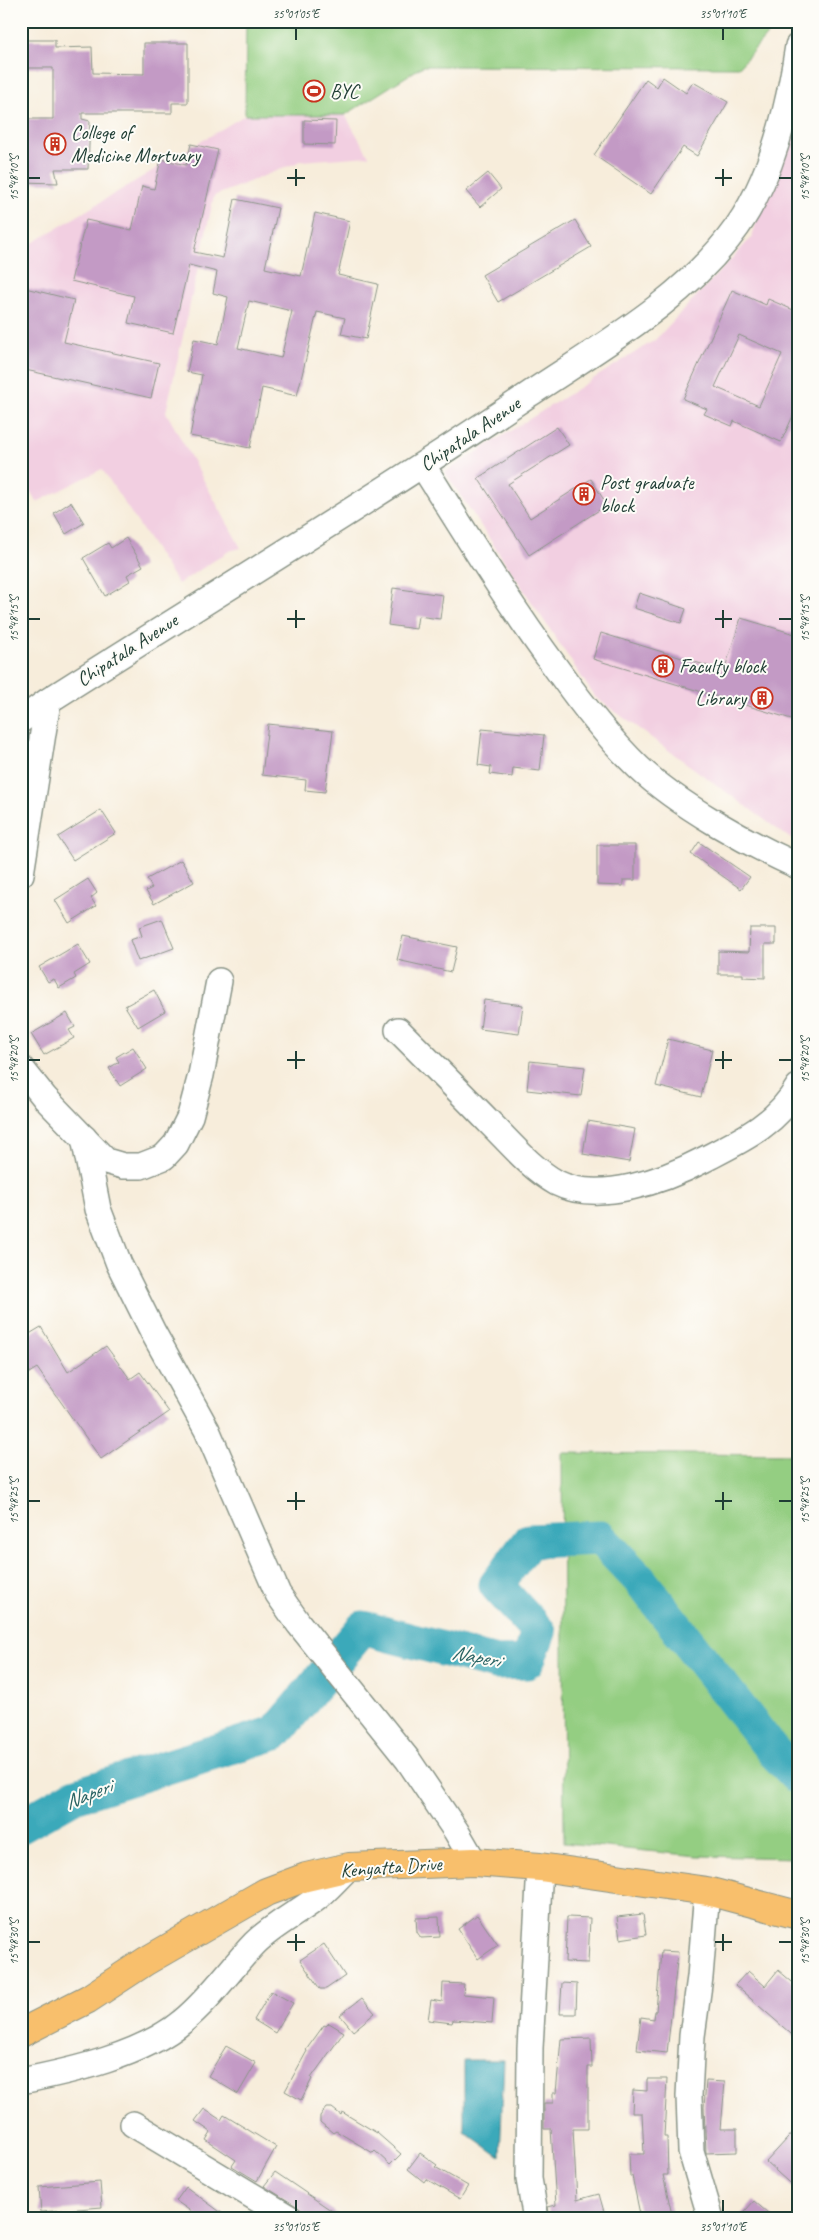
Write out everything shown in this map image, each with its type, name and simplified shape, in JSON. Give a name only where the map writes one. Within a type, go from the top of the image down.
[{"type":"main road","name":"Kenyatta Drive","points":[[21,2033],[88,1998],[154,1956],[266,1892],[306,1877],[348,1867],[474,1862],[540,1867],[707,1890],[796,1918]]},
{"type":"street","name":"Chipatala Avenue","points":[[21,720],[236,581],[423,466],[641,319],[678,290],[710,258],[737,226],[757,191],[771,154],[792,86],[798,46]]},
{"type":"street","points":[[423,466],[524,625],[586,710],[638,767],[692,808],[775,856],[798,866]]},
{"type":"street","points":[[21,874],[48,701]]},
{"type":"street","points":[[21,1068],[45,1098],[106,1161],[123,1166],[141,1166],[164,1157],[176,1144],[190,1116],[201,1075],[219,981]]},
{"type":"street","points":[[398,1030],[530,1164],[558,1183],[588,1191],[634,1187],[689,1168],[756,1133],[791,1100],[798,1087]]},
{"type":"street","points":[[84,1138],[98,1209],[119,1264],[153,1332],[207,1430],[278,1594],[408,1760],[456,1831],[474,1862]]},
{"type":"street","points":[[21,2081],[60,2073],[106,2060],[146,2045],[182,2022],[219,1987],[255,1943],[274,1927],[316,1899],[348,1867]]},
{"type":"street","points":[[536,2219],[529,2179],[530,2058],[540,1867]]},
{"type":"street","points":[[707,1890],[700,1977],[692,2036],[689,2096],[691,2151],[711,2219]]},
{"type":"street","points":[[133,2124],[291,2219]]},
{"type":"shaded area","points":[[798,76],[798,844],[595,697],[445,472],[655,340],[752,237]]},
{"type":"shaded area","points":[[245,115],[345,115],[369,156],[301,161],[214,196],[166,412],[241,548],[229,551],[178,584],[102,469],[37,502],[21,477],[21,250]]},
{"type":"green space","name":"BYC","points":[[246,21],[779,21],[739,67],[423,66],[345,115],[245,115]]},
{"type":"green space","points":[[562,1453],[798,1455],[798,1858],[698,1856],[564,1843]]},
{"type":"water","points":[[464,2060],[504,2060],[500,2157],[464,2131]]},
{"type":"building","points":[[22,40],[55,40],[55,48],[92,47],[93,73],[144,74],[144,43],[188,43],[188,103],[172,103],[172,113],[82,113],[82,119],[90,121],[88,169],[55,169],[58,183],[21,182],[21,119],[53,119],[53,68],[21,68]]},
{"type":"building","points":[[663,77],[686,93],[693,82],[728,102],[697,156],[683,147],[651,194],[594,155],[646,79],[657,87]]},
{"type":"building","points":[[304,120],[336,121],[335,145],[304,144]]},
{"type":"building","points":[[191,144],[218,150],[194,252],[223,258],[235,199],[278,208],[265,268],[301,276],[315,213],[350,221],[338,275],[378,284],[366,339],[341,334],[345,318],[317,312],[297,396],[262,388],[250,448],[190,436],[202,375],[187,372],[194,339],[218,344],[228,297],[213,293],[217,272],[189,265],[173,333],[128,323],[134,296],[71,281],[86,220],[132,230],[142,186],[154,189],[161,159],[186,165]],"holes":[[[249,301],[292,311],[281,358],[238,348]]]},
{"type":"building","points":[[488,173],[501,189],[480,207],[466,191]]},
{"type":"building","points":[[575,220],[591,247],[498,302],[482,275]]},
{"type":"building","points":[[21,287],[74,300],[64,342],[159,363],[151,398],[21,369]]},
{"type":"building","points":[[732,290],[766,305],[768,299],[798,312],[798,405],[781,442],[734,421],[732,426],[704,414],[707,409],[683,399]],"holes":[[[739,335],[782,354],[759,406],[715,387]]]},
{"type":"building","name":"Post graduate block","points":[[557,427],[569,445],[508,484],[530,518],[591,479],[607,505],[529,555],[478,478]]},
{"type":"building","points":[[71,502],[84,523],[66,534],[54,513]]},
{"type":"building","points":[[126,538],[143,566],[127,575],[130,581],[105,596],[83,558],[108,543],[111,548]]},
{"type":"building","points":[[393,588],[443,595],[440,619],[418,616],[416,629],[388,625]]},
{"type":"building","points":[[639,593],[686,609],[681,623],[634,608]]},
{"type":"building","points":[[741,618],[798,635],[798,721],[593,659],[601,633],[724,671]]},
{"type":"building","points":[[268,724],[333,731],[325,792],[305,790],[306,780],[262,775]]},
{"type":"building","points":[[482,729],[544,735],[540,771],[513,768],[512,777],[490,774],[491,767],[478,765]]},
{"type":"building","points":[[101,810],[116,833],[73,860],[58,837]]},
{"type":"building","points":[[699,842],[750,877],[741,889],[691,854]]},
{"type":"building","points":[[597,845],[635,845],[635,880],[623,880],[623,886],[597,885]]},
{"type":"building","points":[[181,860],[194,882],[154,904],[146,891],[152,888],[147,879]]},
{"type":"building","points":[[88,879],[97,893],[91,898],[96,906],[69,923],[55,900]]},
{"type":"building","points":[[162,919],[174,948],[138,961],[130,940],[142,936],[139,927]]},
{"type":"building","points":[[750,928],[776,928],[776,944],[765,944],[765,978],[743,977],[743,974],[718,974],[718,951],[749,952]]},
{"type":"building","points":[[403,936],[457,947],[451,972],[397,960]]},
{"type":"building","points":[[78,944],[90,964],[74,974],[76,978],[59,988],[54,979],[48,982],[39,967]]},
{"type":"building","points":[[154,990],[165,1011],[138,1027],[125,1006]]},
{"type":"building","points":[[484,1000],[523,1005],[519,1034],[480,1029]]},
{"type":"building","points":[[67,1013],[75,1027],[69,1030],[74,1038],[44,1055],[31,1034]]},
{"type":"building","points":[[668,1039],[712,1050],[701,1097],[656,1086]]},
{"type":"building","points":[[133,1047],[147,1069],[120,1086],[109,1068],[119,1062],[116,1057]]},
{"type":"building","points":[[530,1061],[585,1067],[581,1096],[527,1090]]},
{"type":"building","points":[[588,1121],[635,1129],[629,1162],[583,1154]]},
{"type":"building","points":[[41,1327],[68,1372],[106,1346],[130,1379],[140,1372],[169,1412],[101,1459],[37,1368],[21,1378],[21,1339]]},
{"type":"building","points":[[643,1914],[646,1935],[620,1939],[617,1917]]},
{"type":"building","points":[[477,1915],[498,1945],[478,1959],[458,1929]]},
{"type":"building","points":[[439,1917],[440,1937],[421,1938],[417,1932],[416,1918]]},
{"type":"building","points":[[567,1917],[590,1918],[588,1963],[565,1962]]},
{"type":"building","points":[[324,1944],[345,1976],[326,1989],[320,1989],[300,1960]]},
{"type":"building","points":[[661,1951],[678,1952],[667,2053],[637,2050],[641,2017],[654,2019],[656,2011]]},
{"type":"building","points":[[778,1970],[798,1987],[798,2040],[735,1985],[748,1971],[765,1986]]},
{"type":"building","points":[[443,1983],[464,1984],[463,1994],[494,1997],[492,2023],[453,2020],[452,2023],[428,2020],[431,2000],[442,2002]]},
{"type":"building","points":[[562,1983],[577,1984],[576,2014],[560,2014]]},
{"type":"building","points":[[271,1991],[293,2003],[275,2033],[254,2020]]},
{"type":"building","points":[[362,1998],[375,2013],[353,2031],[340,2015]]},
{"type":"building","points":[[329,2023],[344,2032],[311,2078],[301,2100],[285,2091],[306,2050],[324,2025],[326,2026]]},
{"type":"building","points":[[591,2038],[592,2067],[588,2067],[588,2129],[573,2129],[577,2200],[599,2194],[606,2219],[550,2219],[548,2207],[556,2205],[551,2129],[544,2129],[544,2103],[553,2103],[553,2093],[556,2093],[561,2039]]},
{"type":"building","points":[[226,2046],[256,2063],[238,2094],[208,2076]]},
{"type":"building","points":[[647,2079],[667,2079],[664,2137],[667,2137],[668,2175],[663,2175],[673,2219],[641,2219],[632,2176],[630,2176],[629,2154],[644,2154],[642,2113],[632,2113],[633,2090],[647,2091]]},
{"type":"building","points":[[706,2081],[725,2082],[721,2129],[737,2129],[737,2152],[706,2153],[704,2107]]},
{"type":"building","points":[[326,2108],[332,2108],[341,2115],[342,2112],[377,2133],[401,2154],[390,2165],[375,2151],[373,2153],[336,2131],[333,2133],[320,2122],[320,2116]]},
{"type":"building","points":[[204,2109],[221,2120],[224,2115],[276,2147],[257,2181],[232,2166],[236,2160],[206,2140],[211,2132],[195,2121]]},
{"type":"building","points":[[798,2127],[798,2191],[766,2162]]},
{"type":"building","points":[[420,2153],[437,2165],[435,2167],[468,2186],[460,2199],[426,2179],[424,2182],[408,2169]]},
{"type":"building","points":[[275,2172],[344,2219],[311,2219],[298,2207],[264,2186]]},
{"type":"building","points":[[100,2182],[102,2207],[41,2212],[39,2187]]},
{"type":"building","points":[[186,2187],[230,2219],[202,2219],[176,2201]]},
{"type":"building","points":[[754,2201],[775,2219],[738,2219]]},
{"type":"waterway","name":"Naperi","points":[[21,1826],[74,1796],[275,1733],[363,1628],[496,1663],[527,1662],[539,1632],[496,1585],[529,1541],[600,1538],[639,1579],[773,1751],[798,1777]]},
{"type":"place","name":"BYC","points":[[314,91]]},
{"type":"place","name":"College of Medicine Mortuary","points":[[55,144]]},
{"type":"place","name":"Post graduate block","points":[[584,494]]},
{"type":"place","name":"Faculty block","points":[[663,666]]},
{"type":"place","name":"Library","points":[[762,698]]}]
